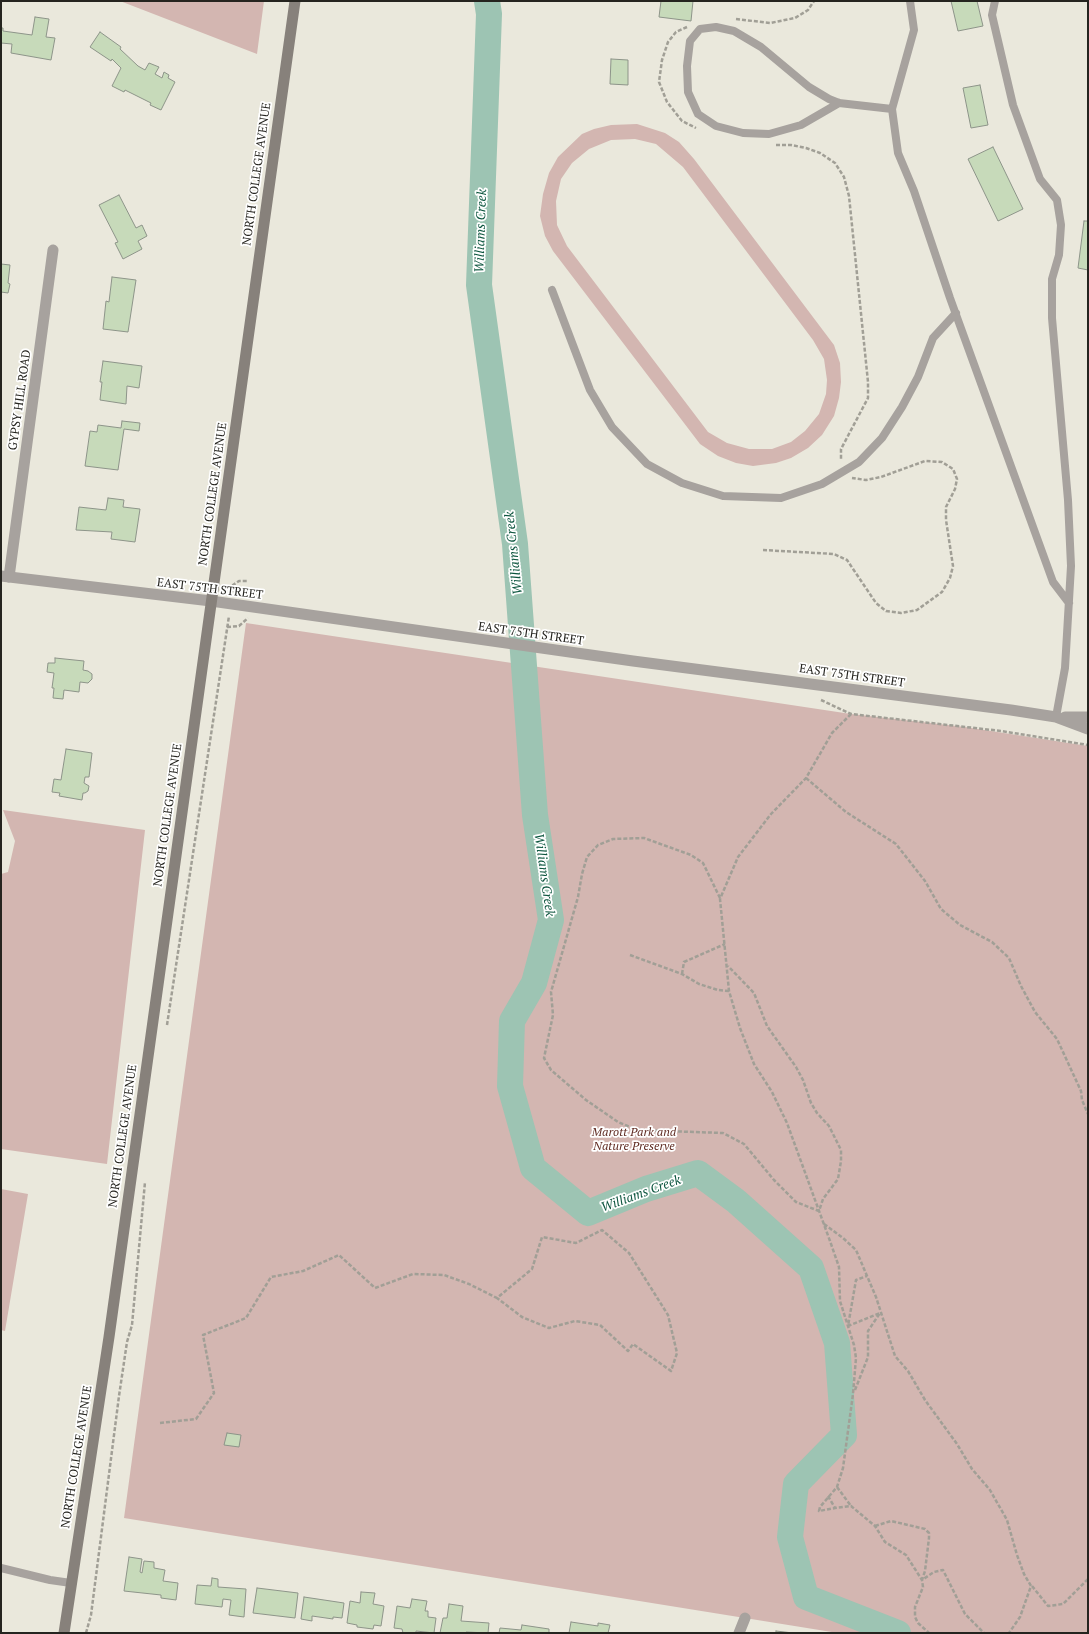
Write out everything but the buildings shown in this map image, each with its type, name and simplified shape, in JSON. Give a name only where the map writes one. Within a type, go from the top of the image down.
[{"type":"main road","name":"NORTH COLLEGE AVENUE","points":[[66,1632],[71,1584],[109,1337],[295,1]]},
{"type":"street","name":"GYPSY HILL ROAD","points":[[5,577],[53,250]]},
{"type":"street","name":"EAST 75TH STREET","points":[[5,577],[211,601],[633,661],[1057,717],[1088,717]]},
{"type":"street","name":"EAST 75TH STREET","points":[[1057,717],[1088,729]]},
{"type":"street","points":[[739,1633],[745,1618]]},
{"type":"lane","points":[[910,1],[914,30],[892,109],[898,153],[914,191],[956,313],[1053,582],[1069,603]]},
{"type":"lane","points":[[995,1],[992,15],[1013,105],[1040,179],[1057,200],[1061,225],[1059,255],[1052,279],[1052,318],[1068,500],[1071,566],[1065,668],[1057,717]]},
{"type":"lane","points":[[839,103],[801,125],[769,134],[743,133],[716,126],[698,114],[688,92],[687,66],[690,41],[700,29],[716,27],[734,31],[760,46],[809,88],[839,103],[892,109]]},
{"type":"lane","points":[[552,290],[590,390],[612,426],[647,464],[682,482],[723,496],[781,498],[822,484],[859,462],[882,438],[902,407],[918,377],[933,338],[956,313]]},
{"type":"lane","points":[[1,1568],[71,1584]]},
{"type":"path","points":[[732,18],[770,23],[796,18],[808,10],[814,1]]},
{"type":"path","points":[[688,26],[676,32],[668,42],[662,60],[659,82],[667,102],[682,121],[701,131]]},
{"type":"path","points":[[763,550],[834,554],[847,560],[876,603],[886,611],[901,613],[917,610],[942,592],[950,578],[953,566],[946,520],[946,507],[955,489],[957,479],[953,468],[942,462],[925,461],[881,477],[866,480],[852,478],[841,460],[841,449],[868,398],[868,382],[849,196],[844,177],[835,163],[820,153],[791,145],[770,145]]},
{"type":"path","points":[[233,585],[239,581],[248,581]]},
{"type":"path","points":[[166,1027],[227,627],[239,626],[249,617]]},
{"type":"path","points":[[821,700],[851,714],[994,730],[1088,745]]},
{"type":"path","points":[[720,899],[738,857],[771,814],[806,778],[832,732],[851,714]]},
{"type":"path","points":[[806,778],[846,812],[896,844],[925,881],[941,909],[960,925],[992,942],[1009,958],[1021,986],[1035,1012],[1057,1039],[1081,1091],[1082,1100],[1088,1114]]},
{"type":"path","points":[[819,1211],[796,1202],[774,1180],[744,1144],[723,1133],[637,1130],[618,1122],[586,1100],[551,1070],[544,1058],[553,1015],[551,992],[578,897],[587,857],[598,845],[613,839],[644,838],[691,855],[703,863],[720,899],[728,966],[729,991],[740,1028],[754,1064],[772,1092],[787,1123],[819,1211],[838,1267],[840,1301],[854,1345],[856,1358],[853,1394],[843,1468],[837,1487],[828,1496],[820,1507],[819,1511],[851,1506]]},
{"type":"path","points":[[682,974],[684,962],[725,944]]},
{"type":"path","points":[[630,955],[682,974],[699,984],[718,990],[729,991]]},
{"type":"path","points":[[728,966],[754,993],[767,1026],[796,1067],[803,1080],[811,1103],[817,1113],[829,1126],[841,1150],[838,1179],[823,1199],[819,1211]]},
{"type":"path","points":[[86,1633],[91,1616],[119,1396],[127,1342],[132,1325],[145,1176]]},
{"type":"path","points":[[823,1223],[856,1250],[876,1297],[895,1356],[908,1370],[925,1400],[957,1444],[972,1469],[990,1490],[1007,1520],[1017,1555],[1024,1574],[1031,1586],[1048,1606],[1063,1604],[1088,1580]]},
{"type":"path","points":[[160,1423],[196,1419],[214,1393],[203,1335],[246,1318],[271,1277],[303,1271],[339,1255],[375,1288],[413,1274],[444,1275],[469,1284],[497,1298],[522,1317],[549,1328],[575,1321],[600,1325],[628,1351],[634,1344],[671,1371],[677,1353],[668,1315],[629,1253],[602,1230],[576,1243],[542,1237],[532,1269],[497,1298]]},
{"type":"path","points":[[848,1326],[856,1280],[867,1276]]},
{"type":"path","points":[[848,1326],[880,1313]]},
{"type":"path","points":[[853,1394],[868,1357],[868,1332],[880,1313]]},
{"type":"path","points":[[837,1487],[851,1506],[875,1526],[885,1542],[906,1555],[922,1580],[923,1587],[915,1607],[915,1618],[918,1623],[929,1633]]},
{"type":"path","points":[[828,1496],[835,1508]]},
{"type":"path","points":[[875,1526],[891,1521],[925,1529],[929,1533],[925,1571],[922,1580]]},
{"type":"path","points":[[922,1580],[934,1572],[943,1570],[965,1614],[984,1633]]},
{"type":"path","points":[[1009,1633],[1020,1617],[1031,1586]]},
{"type":"green space","points":[[120,1],[264,1],[257,54]]},
{"type":"green space","points":[[637,124],[665,133],[679,142],[694,159],[834,345],[840,363],[841,382],[839,398],[834,416],[822,435],[808,448],[791,458],[776,463],[753,466],[736,463],[718,456],[700,444],[553,251],[545,236],[540,216],[543,194],[549,173],[558,157],[582,134],[594,129],[611,125]],"holes":[[[635,139],[656,144],[683,167],[813,340],[824,359],[827,380],[826,394],[819,414],[805,431],[791,442],[772,449],[749,449],[727,443],[708,432],[567,246],[557,225],[556,201],[561,179],[572,163],[589,149],[611,140]]]},
{"type":"green space","name":"Marott Park and Nature Preserve","points":[[246,623],[851,714],[965,727],[1088,746],[1088,1633],[838,1633],[124,1518]]},
{"type":"green space","points":[[3,810],[145,830],[107,1164],[1,1149],[1,874],[8,872],[15,841]]},
{"type":"green space","points":[[1,1189],[28,1194],[5,1331],[1,1330]]},
{"type":"waterway","name":"Williams Creek","points":[[487,1],[489,14],[479,285],[515,544],[535,815],[551,920],[534,983],[512,1021],[510,1086],[533,1168],[588,1213],[646,1189],[698,1173],[736,1201],[811,1268],[837,1343],[844,1435],[796,1484],[790,1537],[806,1597],[898,1633]]}]
